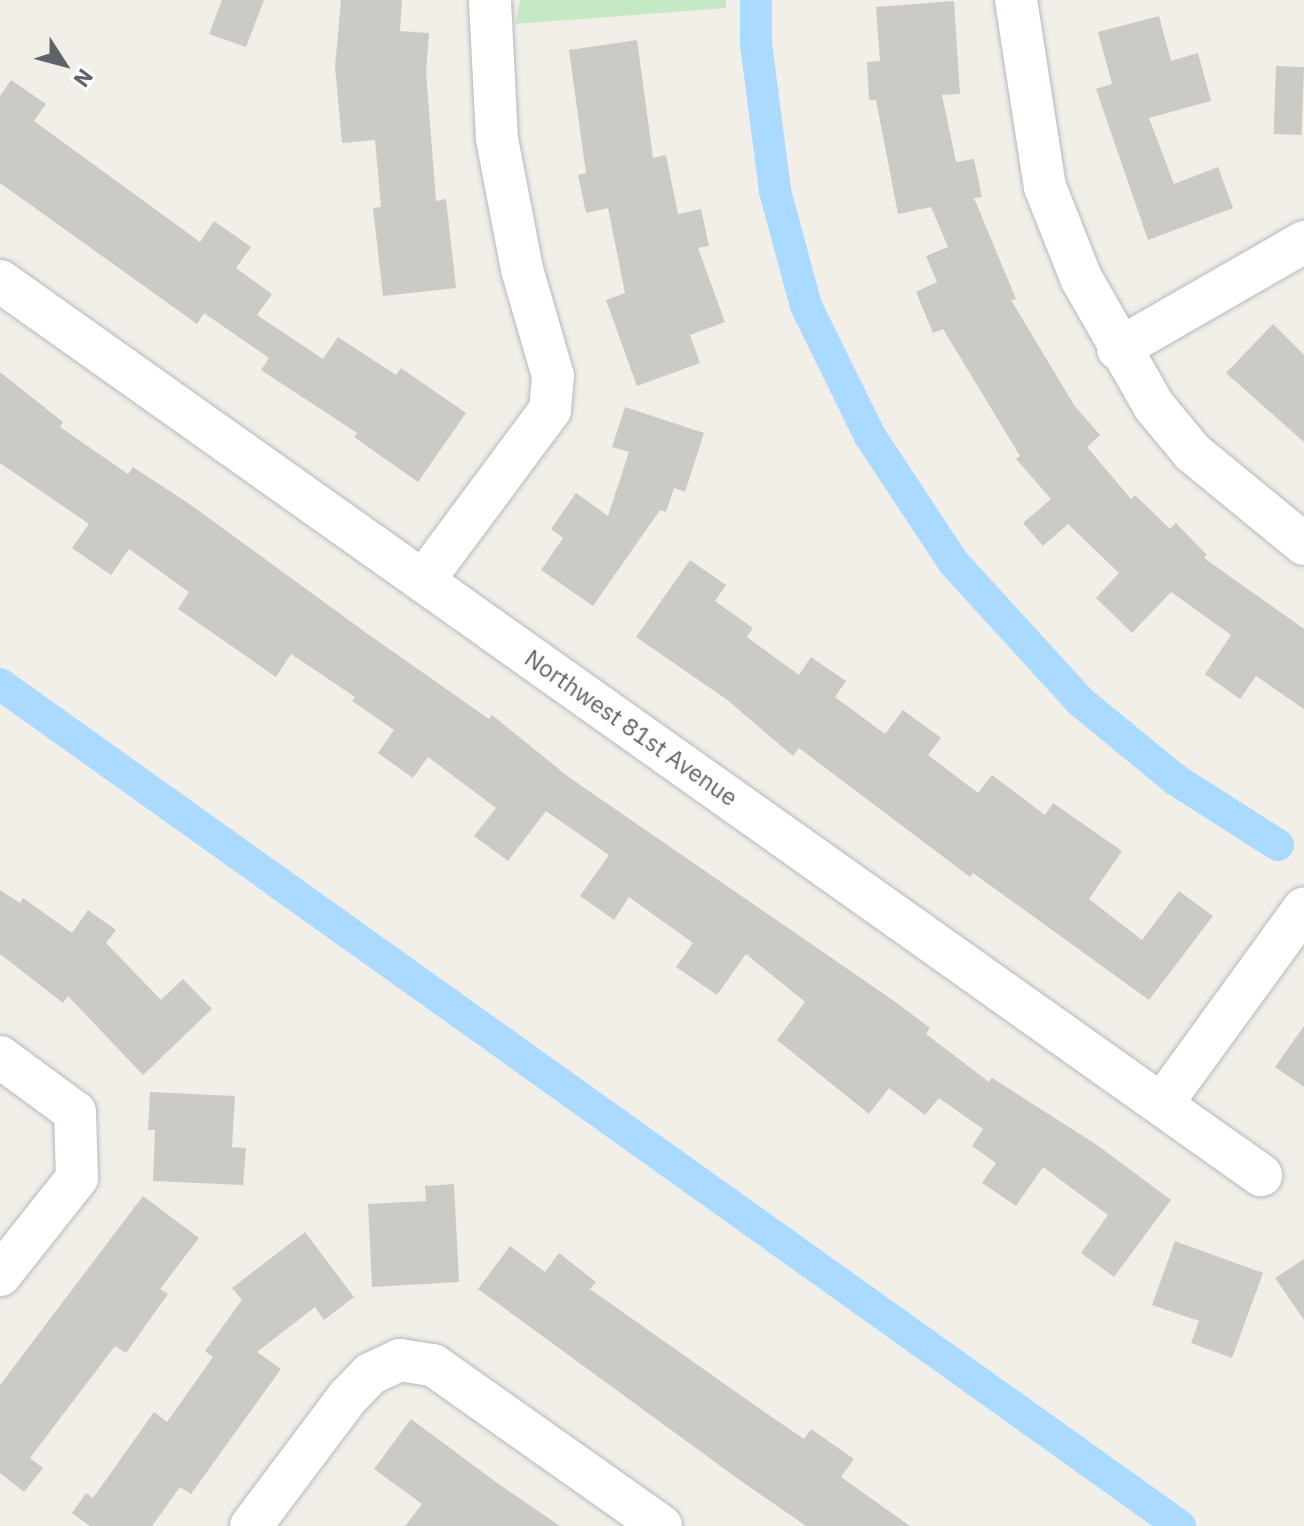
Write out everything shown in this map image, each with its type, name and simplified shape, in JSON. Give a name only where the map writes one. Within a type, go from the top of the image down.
[{"type":"street","points":[[423,581],[550,410],[553,376],[522,269],[497,139],[490,0]]},
{"type":"street","points":[[1016,0],[1045,187],[1081,278],[1118,349],[1154,406],[1192,452],[1304,544]]},
{"type":"street","points":[[1118,349],[1304,242]]},
{"type":"street","name":"Northwest 81st Avenue","points":[[0,281],[1164,1101],[1261,1175]]},
{"type":"street","points":[[1164,1101],[1304,908]]},
{"type":"street","points":[[0,1057],[75,1112],[77,1178],[0,1275]]},
{"type":"street","points":[[251,1526],[348,1397],[370,1374],[400,1360],[433,1365],[661,1526]]},
{"type":"green space","points":[[520,0],[726,0],[726,8],[515,24]]},
{"type":"building","points":[[222,0],[264,0],[246,47],[209,34]]},
{"type":"building","points":[[341,0],[402,0],[400,31],[429,33],[426,72],[436,201],[446,199],[456,288],[383,296],[373,208],[381,207],[375,140],[342,143],[335,67]]},
{"type":"building","points":[[954,1],[960,94],[942,95],[956,162],[974,159],[982,197],[974,198],[1016,299],[1011,300],[1074,405],[1100,435],[1087,447],[1131,499],[1135,495],[1170,529],[1176,523],[1207,555],[1204,558],[1304,629],[1304,709],[1256,676],[1240,699],[1205,674],[1231,635],[1171,592],[1132,633],[1096,598],[1119,573],[1068,524],[1043,546],[1023,523],[1051,499],[1016,459],[1020,456],[943,329],[933,333],[916,292],[937,282],[926,256],[948,247],[931,207],[898,214],[876,100],[869,100],[867,62],[880,61],[876,7]]},
{"type":"building","points":[[1159,16],[1171,61],[1198,53],[1211,101],[1149,118],[1174,184],[1218,167],[1233,208],[1148,240],[1096,89],[1112,84],[1098,32]]},
{"type":"building","points":[[637,40],[653,158],[666,155],[678,214],[701,209],[709,246],[698,248],[725,322],[690,335],[700,363],[637,386],[606,300],[625,293],[608,208],[586,213],[578,175],[586,173],[569,50]]},
{"type":"building","points":[[1276,66],[1304,67],[1302,135],[1274,134]]},
{"type":"building","points":[[11,80],[46,104],[34,121],[200,242],[214,221],[251,247],[236,268],[272,294],[257,315],[323,359],[338,337],[396,375],[401,368],[466,413],[418,482],[354,437],[357,433],[261,370],[269,358],[204,313],[197,324],[0,183],[0,96]]},
{"type":"building","points":[[1273,324],[1304,355],[1304,442],[1226,373]]},
{"type":"building","points":[[0,372],[63,422],[60,427],[128,474],[133,467],[191,505],[489,719],[492,715],[570,778],[897,1003],[930,1028],[926,1034],[989,1082],[992,1078],[1097,1145],[1171,1200],[1114,1277],[1081,1253],[1108,1215],[1043,1167],[1016,1206],[982,1183],[996,1163],[972,1146],[983,1129],[939,1098],[925,1115],[889,1088],[869,1114],[777,1040],[805,1002],[746,954],[717,995],[676,967],[693,943],[629,897],[614,920],[580,896],[609,855],[546,811],[508,861],[474,836],[496,808],[428,757],[413,778],[378,753],[394,730],[352,701],[355,697],[291,654],[276,677],[178,609],[189,592],[129,549],[111,575],[72,548],[89,524],[0,463]]},
{"type":"building","points":[[625,407],[704,433],[685,492],[674,488],[666,512],[660,510],[593,606],[541,570],[563,538],[551,529],[576,493],[608,516],[629,452],[612,447]]},
{"type":"building","points":[[690,560],[726,585],[715,601],[753,628],[747,637],[799,675],[811,657],[846,681],[835,697],[885,734],[903,710],[941,738],[928,755],[978,793],[992,775],[1045,815],[1053,803],[1122,851],[1089,899],[1142,940],[1179,891],[1213,916],[1149,1000],[973,873],[970,877],[799,748],[793,756],[726,699],[636,637]]},
{"type":"building","points":[[0,890],[20,903],[23,898],[72,933],[88,910],[116,930],[106,943],[161,1000],[183,979],[212,1009],[143,1075],[68,996],[63,1003],[0,954]]},
{"type":"building","points":[[1304,1026],[1304,1087],[1275,1067]]},
{"type":"building","points":[[150,1092],[235,1096],[232,1147],[246,1148],[243,1185],[153,1181],[155,1130],[148,1130]]},
{"type":"building","points":[[454,1184],[459,1282],[372,1287],[368,1204],[426,1201],[425,1186]]},
{"type":"building","points":[[143,1196],[199,1238],[160,1289],[168,1294],[126,1353],[115,1346],[30,1458],[43,1468],[24,1492],[0,1473],[0,1385]]},
{"type":"building","points":[[305,1232],[354,1297],[324,1320],[315,1307],[257,1352],[281,1369],[191,1494],[180,1487],[152,1526],[90,1526],[72,1513],[86,1493],[93,1498],[154,1412],[167,1422],[213,1357],[205,1351],[242,1300],[232,1288]]},
{"type":"building","points":[[1175,1241],[1263,1273],[1232,1358],[1191,1343],[1199,1321],[1152,1305]]},
{"type":"building","points":[[510,1246],[545,1272],[559,1253],[596,1282],[590,1289],[763,1411],[804,1439],[811,1429],[854,1459],[841,1477],[910,1526],[806,1526],[741,1481],[478,1289]]},
{"type":"building","points":[[1304,1259],[1304,1320],[1275,1278]]},
{"type":"building","points":[[411,1419],[560,1526],[405,1526],[422,1504],[374,1469]]},
{"type":"waterway","points":[[756,0],[756,44],[775,191],[806,306],[870,436],[953,562],[1081,702],[1176,780],[1278,845]]},
{"type":"waterway","points":[[0,684],[1180,1526]]}]
